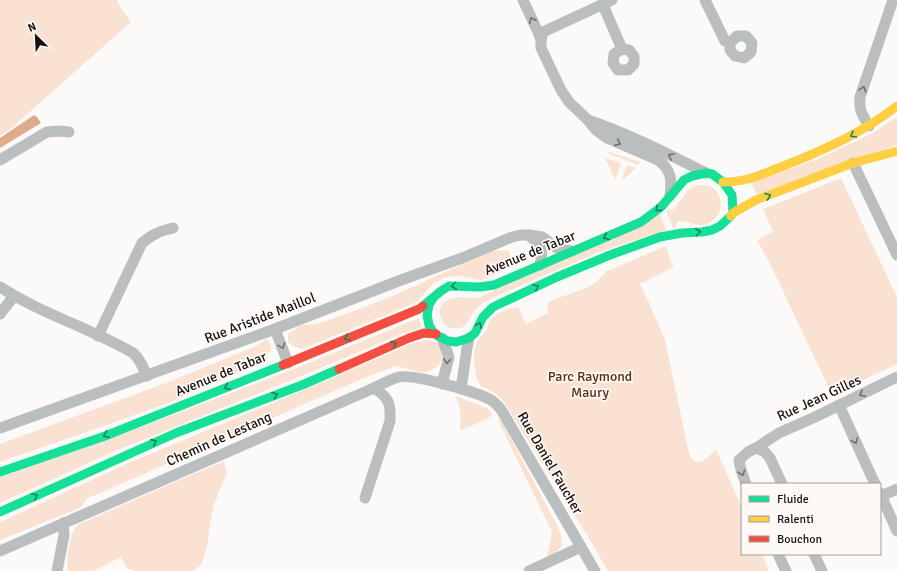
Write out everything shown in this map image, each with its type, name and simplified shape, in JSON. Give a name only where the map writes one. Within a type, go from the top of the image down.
[{"type":"main road","points":[[722,182],[735,182],[751,179],[805,158],[869,126],[897,106]]},
{"type":"main road","points":[[0,512],[176,433],[302,385],[409,338],[424,333],[439,336],[448,341],[456,342],[469,338],[475,333],[487,312],[492,308],[557,277],[610,255],[660,237],[712,230],[720,226],[733,213],[756,200],[853,163],[897,151]]},
{"type":"main road","points":[[706,173],[718,178],[732,195],[734,201],[733,213]]},
{"type":"main road","name":"Avenue de Tabar","points":[[0,472],[105,436],[419,309],[449,286],[480,287],[494,285],[641,222],[661,207],[684,180],[692,176],[706,173]]},
{"type":"main road","points":[[433,298],[429,305],[427,315],[429,325],[439,336]]},
{"type":"street","points":[[523,0],[541,40]]},
{"type":"street","points":[[705,0],[725,41],[730,43]]},
{"type":"street","points":[[869,126],[860,107],[860,97],[893,0]]},
{"type":"street","points":[[622,48],[608,2],[543,32],[541,40],[541,48],[561,90],[569,102],[596,130],[606,138],[664,164],[671,177],[672,184],[670,196]]},
{"type":"street","points":[[588,120],[601,124],[655,148],[706,173]]},
{"type":"street","points":[[0,160],[47,132],[69,132]]},
{"type":"street","points":[[853,163],[897,255]]},
{"type":"street","points":[[98,336],[142,243],[151,235],[162,230],[172,228]]},
{"type":"street","points":[[529,235],[540,247],[542,253],[540,264]]},
{"type":"street","name":"Rue Aristide Maillol","points":[[0,428],[275,329],[462,258],[512,237],[529,235],[542,237],[558,248],[571,251]]},
{"type":"street","points":[[0,287],[14,296],[133,353],[143,366],[147,376]]},
{"type":"street","points":[[0,314],[14,296]]},
{"type":"street","points":[[275,329],[288,363]]},
{"type":"street","points":[[439,336],[449,357],[442,384]]},
{"type":"street","points":[[457,388],[469,338]]},
{"type":"street","name":"Chemin de Lestang","points":[[0,551],[400,377],[420,379],[457,388]]},
{"type":"street","name":"Rue Jean Gilles","points":[[746,483],[739,460],[748,452],[779,433],[897,377]]},
{"type":"street","points":[[365,498],[390,421],[389,402],[384,394],[374,388]]},
{"type":"street","name":"Rue Daniel Faucher","points":[[457,388],[490,400],[502,411],[595,571]]},
{"type":"street","points":[[839,405],[875,483]]},
{"type":"street","points":[[756,448],[765,452],[770,458],[782,483]]},
{"type":"street","points":[[897,489],[881,495],[897,531]]},
{"type":"street","points":[[58,571],[64,535],[63,523]]},
{"type":"street","points":[[529,571],[581,547]]},
{"type":"street","points":[[778,555],[786,571]]},
{"type":"street","points":[[814,555],[822,571]]},
{"type":"green space","points":[[0,0],[117,0],[131,22],[8,131],[0,136]]},
{"type":"green space","points":[[897,117],[897,145],[757,195],[751,183],[818,159],[869,135]]},
{"type":"green space","points":[[610,152],[640,162],[638,165],[607,153]]},
{"type":"green space","points":[[605,158],[621,163],[615,180]]},
{"type":"green space","points":[[627,165],[636,168],[621,182]]},
{"type":"green space","points":[[841,178],[897,297],[897,364],[832,395],[772,268],[757,240],[773,232],[763,209]]},
{"type":"green space","points":[[697,185],[709,186],[718,194],[721,207],[718,215],[712,221],[704,225],[678,221],[674,229],[666,211],[668,209],[674,209],[688,190]]},
{"type":"green space","points":[[660,214],[666,231],[597,253],[497,296],[479,306],[473,312],[467,323],[462,327],[448,327],[441,318],[441,307],[450,299],[460,297],[478,298]]},
{"type":"green space","name":"Parc Raymond Maury","points":[[666,246],[674,267],[640,284],[665,340],[690,457],[698,462],[705,459],[716,449],[741,506],[741,555],[762,555],[769,571],[608,571],[504,402],[495,393],[481,386],[476,377],[474,351],[478,340],[487,329],[490,320],[498,313],[510,308],[518,307],[526,324],[548,313],[547,307],[549,302],[588,287],[596,282],[607,271]]},
{"type":"green space","points":[[508,250],[515,265],[493,276],[481,280],[458,276],[444,278],[433,284],[417,302],[302,349],[295,347],[288,342],[288,334],[299,326],[320,323],[357,310],[402,292],[493,251]]},
{"type":"green space","points":[[419,318],[421,328],[401,334],[115,451],[0,503],[0,477],[109,439],[294,369]]},
{"type":"green space","points":[[267,339],[271,345],[271,350],[259,363],[244,371],[165,404],[0,462],[0,444],[166,383],[256,346]]},
{"type":"green space","points":[[429,340],[439,344],[444,357],[437,367],[424,373],[396,366],[364,378],[86,499],[82,507],[0,540],[0,522],[131,462],[415,342]]},
{"type":"green space","points":[[455,396],[487,408],[492,415],[487,419],[462,430],[460,427],[459,407]]},
{"type":"green space","points":[[500,418],[561,535],[562,546],[555,553],[547,557],[552,532],[498,420]]},
{"type":"green space","points":[[224,461],[227,473],[214,503],[207,547],[201,565],[193,571],[135,571],[127,568],[121,557],[93,571],[68,571],[67,567],[70,541],[74,530],[79,524]]},
{"type":"shaded area","points":[[34,115],[41,123],[0,148],[0,138]]},
{"type":"traffic: fast","points":[[423,306],[449,286],[480,287],[494,285],[641,222],[661,207],[684,180],[692,176],[706,173],[712,174],[723,182],[732,195],[733,213]]},
{"type":"traffic: fast","points":[[433,298],[429,305],[427,315],[429,325],[433,332],[438,336],[448,341],[456,342],[469,338],[475,333],[483,317],[493,307],[557,277],[610,255],[660,237],[712,230],[720,226],[731,216]]},
{"type":"traffic: fast","points":[[0,472],[105,436],[283,365]]},
{"type":"traffic: fast","points":[[0,512],[176,433],[302,385],[339,369]]},
{"type":"traffic: slow","points":[[723,182],[753,178],[812,155],[870,125],[897,106]]},
{"type":"traffic: slow","points":[[731,216],[733,213],[756,200],[853,163],[897,151]]},
{"type":"traffic: jam","points":[[283,365],[419,309],[423,306]]},
{"type":"traffic: jam","points":[[339,369],[409,338],[424,333],[436,334]]}]
